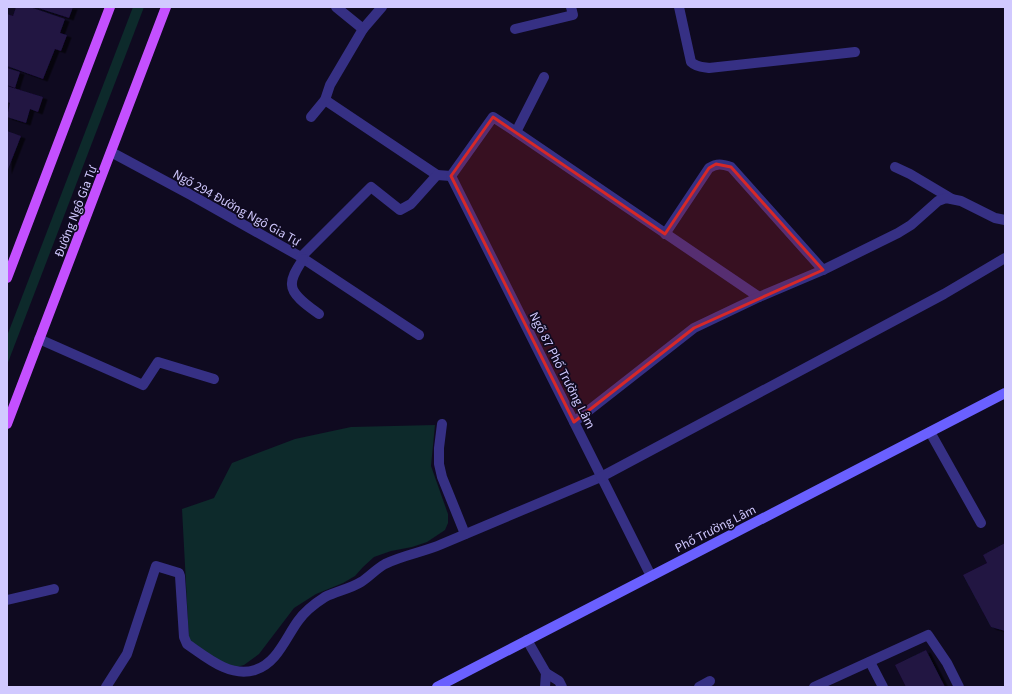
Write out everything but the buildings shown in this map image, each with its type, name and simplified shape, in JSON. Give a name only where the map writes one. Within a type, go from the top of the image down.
[{"type":"main road","points":[[7,278],[110,7]]},
{"type":"main road","name":"Đường Ngô Gia Tự","points":[[7,424],[166,7]]},
{"type":"main road","name":"Phố Trường Lâm","points":[[437,687],[1005,393]]},
{"type":"street","points":[[336,7],[363,29]]},
{"type":"street","points":[[310,117],[325,100],[330,85],[363,29],[382,7]]},
{"type":"street","points":[[515,29],[573,15],[571,7]]},
{"type":"street","points":[[679,7],[691,62],[693,65],[709,68],[855,52]]},
{"type":"street","points":[[516,132],[544,77]]},
{"type":"street","points":[[325,100],[437,176],[451,176],[493,117],[759,297]]},
{"type":"street","name":"Ngõ 294 Đường Ngô Gia Tự","points":[[111,152],[191,195],[302,258],[371,187],[400,210],[411,204],[437,176]]},
{"type":"street","points":[[665,234],[710,168],[716,164],[723,164],[730,167],[823,270]]},
{"type":"street","points":[[895,167],[910,174],[952,200]]},
{"type":"street","name":"Ngõ 87 Phố Trường Lâm","points":[[451,176],[651,576]]},
{"type":"street","points":[[574,422],[694,328],[759,297],[823,270],[898,233],[911,225],[938,201],[946,198],[961,201],[995,218],[1005,220]]},
{"type":"street","points":[[319,314],[300,300],[291,284],[302,258],[419,335]]},
{"type":"street","points":[[106,687],[127,654],[156,566],[179,573],[184,637],[187,644],[229,670],[241,672],[254,670],[266,664],[276,656],[298,621],[311,607],[326,596],[361,582],[385,564],[441,545],[601,477],[937,298],[1005,258]]},
{"type":"street","points":[[39,339],[142,386],[158,362],[214,379]]},
{"type":"street","points":[[442,424],[439,464],[442,477],[465,534]]},
{"type":"street","points":[[930,432],[981,522]]},
{"type":"street","points":[[7,600],[54,589]]},
{"type":"street","points":[[814,687],[928,635],[948,663],[959,687]]},
{"type":"street","points":[[527,640],[546,673],[559,681],[562,687]]},
{"type":"street","points":[[870,662],[883,687]]},
{"type":"street","points":[[545,687],[546,673]]},
{"type":"street","points":[[699,687],[710,681]]},
{"type":"highlighted area","points":[[493,117],[665,234],[709,168],[716,164],[731,167],[823,270],[694,328],[574,422],[451,176]]},
{"type":"green space","points":[[133,7],[144,7],[7,365],[7,336]]},
{"type":"green space","points":[[435,425],[431,466],[448,514],[448,523],[445,530],[427,542],[374,557],[355,576],[343,583],[316,594],[294,608],[259,654],[244,665],[233,668],[218,661],[189,640],[182,509],[214,498],[232,463],[295,439],[351,427]]}]
